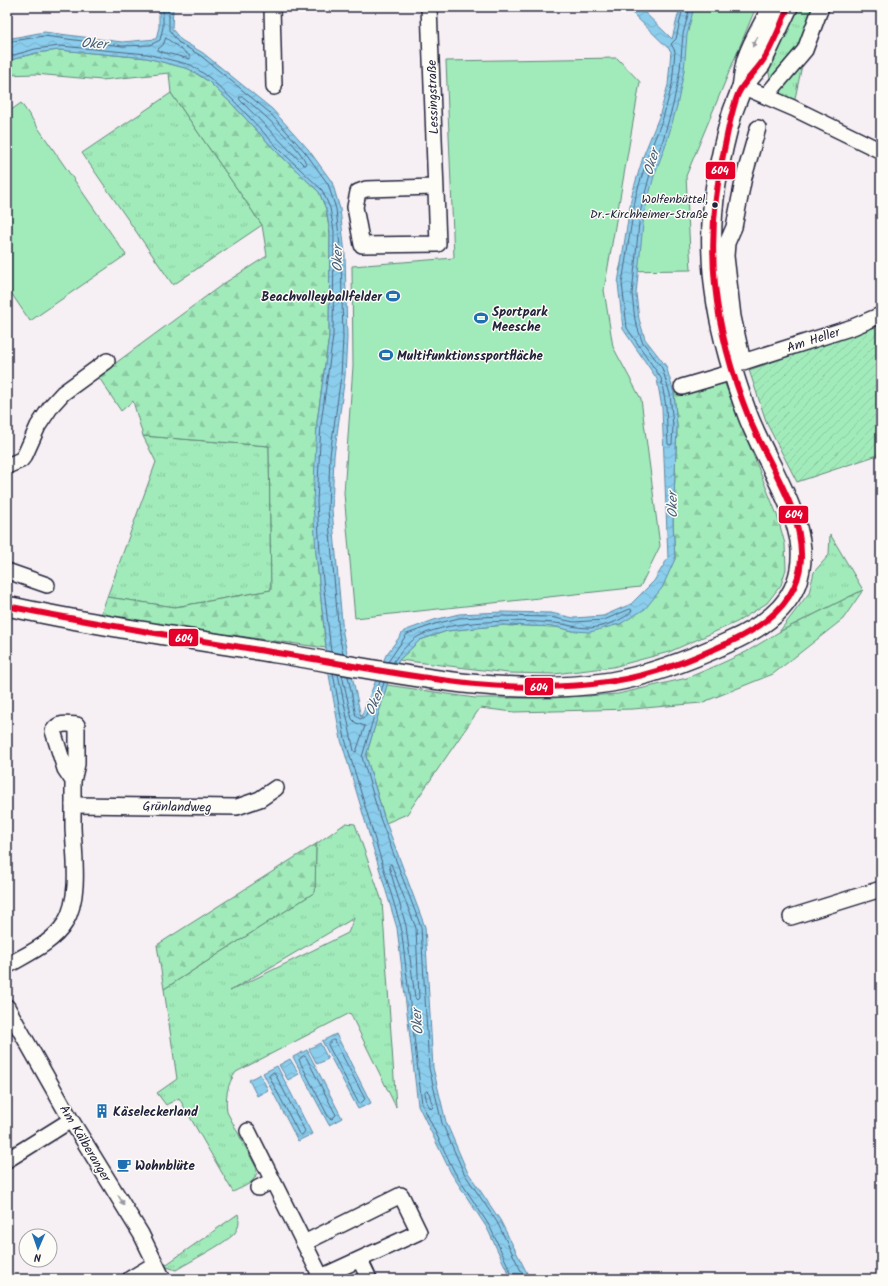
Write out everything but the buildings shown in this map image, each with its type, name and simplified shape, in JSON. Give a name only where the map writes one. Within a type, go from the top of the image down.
[{"type":"main road","points":[[7,606],[103,626],[438,679],[540,688],[574,686],[635,677],[731,642],[761,626],[781,609],[788,599],[798,574],[801,561],[799,538],[789,508],[749,418],[738,367],[715,301],[711,231],[716,188],[725,141],[742,86],[747,58],[772,7]]},
{"type":"main road","points":[[742,86],[761,64],[788,7]]},
{"type":"street","points":[[272,7],[274,87]]},
{"type":"street","name":"Lessingstraße","points":[[429,7],[438,244],[362,245],[355,207],[358,192],[366,189],[435,187]]},
{"type":"street","points":[[766,96],[806,50],[821,7]]},
{"type":"street","points":[[742,86],[881,151]]},
{"type":"street","points":[[738,367],[726,256],[727,243],[734,227],[744,177],[758,128]]},
{"type":"street","name":"Am Heller","points":[[682,387],[853,327],[881,314]]},
{"type":"street","points":[[7,466],[21,460],[25,455],[46,414],[59,397],[107,361]]},
{"type":"street","points":[[7,572],[47,585]]},
{"type":"street","points":[[7,966],[46,943],[65,923],[70,911],[74,870],[73,781]]},
{"type":"street","name":"Grünlandweg","points":[[73,805],[237,807],[260,799],[276,788]]},
{"type":"street","points":[[791,916],[881,888]]},
{"type":"street","name":"Am Kälberanger","points":[[7,1007],[71,1120],[141,1234],[163,1279]]},
{"type":"street","points":[[7,1160],[71,1120]]},
{"type":"street","points":[[248,1131],[304,1243],[319,1278],[419,1232],[401,1195],[304,1243]]},
{"type":"street","points":[[258,1188],[272,1181]]},
{"type":"street","points":[[360,1260],[369,1279]]},
{"type":"street","points":[[130,1279],[155,1264]]},
{"type":"green space","points":[[685,7],[756,7],[686,176],[691,270],[619,271],[672,86]]},
{"type":"green space","points":[[796,7],[821,7],[805,51],[793,108],[764,95],[770,77],[767,66]]},
{"type":"green space","points":[[59,50],[147,58],[189,69],[208,81],[276,151],[319,192],[326,209],[330,235],[329,336],[317,422],[316,553],[326,648],[100,617],[107,597],[175,607],[271,590],[269,446],[143,436],[133,401],[121,411],[98,376],[223,284],[267,256],[262,225],[171,93],[169,73],[102,80],[35,74],[7,75],[7,61],[36,53]]},
{"type":"green space","name":"Sportpark Meesche","points":[[617,58],[640,82],[604,290],[613,347],[641,399],[660,546],[640,587],[355,618],[344,493],[353,366],[352,266],[454,258],[446,61]]},
{"type":"green space","points":[[171,93],[262,225],[173,285],[82,153]]},
{"type":"green space","points":[[21,103],[126,255],[30,321],[7,287],[7,113]]},
{"type":"green space","points":[[881,325],[881,454],[797,482],[767,424],[749,370]]},
{"type":"green space","points":[[723,379],[777,515],[785,544],[786,569],[781,585],[767,603],[737,622],[669,652],[613,667],[554,674],[508,673],[399,660],[420,640],[447,631],[504,625],[556,627],[573,631],[620,624],[675,559],[673,522],[677,426],[674,393]]},
{"type":"green space","points":[[143,436],[269,446],[271,590],[175,607],[107,597],[156,462]]},
{"type":"green space","points":[[830,534],[863,590],[779,632],[809,593],[814,572],[829,555]]},
{"type":"green space","points":[[863,590],[843,619],[773,674],[701,703],[633,709],[514,712],[480,708],[407,814],[386,823],[366,756],[387,685],[475,698],[551,698],[618,694],[687,678],[718,665],[746,652],[779,632]]},
{"type":"green space","points":[[346,823],[355,824],[382,901],[396,1107],[350,1013],[236,1072],[227,1091],[227,1112],[257,1169],[255,1178],[249,1184],[233,1192],[179,1098],[166,1105],[157,1093],[177,1079],[164,989],[315,892],[316,844]],"holes":[[[354,918],[348,933],[230,991]]]},
{"type":"green space","points":[[316,844],[315,892],[164,989],[157,945]]},
{"type":"green space","points":[[238,1214],[239,1222],[236,1232],[215,1248],[176,1270],[164,1266]]},
{"type":"water","name":"Oker","points":[[159,7],[173,7],[172,29],[181,40],[203,53],[272,109],[308,149],[332,182],[340,209],[345,254],[347,338],[345,376],[334,456],[332,510],[343,634],[361,717],[386,655],[404,631],[434,620],[459,614],[502,612],[551,613],[574,618],[603,616],[631,604],[654,581],[668,558],[662,408],[657,379],[623,329],[618,283],[632,194],[644,154],[659,117],[668,85],[671,51],[626,7],[639,7],[672,39],[680,7],[694,7],[687,35],[684,71],[677,106],[667,141],[654,176],[644,214],[636,294],[639,319],[645,339],[666,366],[674,393],[677,426],[673,522],[675,559],[662,588],[645,609],[620,624],[590,632],[573,631],[556,627],[504,625],[447,631],[420,640],[399,660],[387,685],[366,756],[384,817],[425,927],[433,1068],[446,1122],[467,1171],[500,1220],[530,1279],[511,1279],[487,1228],[451,1173],[418,1105],[397,928],[341,740],[329,675],[316,553],[313,502],[317,422],[329,336],[330,232],[326,209],[319,192],[276,151],[208,81],[189,69],[147,58],[59,50],[36,53],[7,61],[7,39],[44,32],[122,42],[156,39],[159,27]]},
{"type":"water","points":[[336,1034],[371,1103],[358,1109],[322,1041]]},
{"type":"water","points":[[320,1043],[328,1059],[317,1064],[309,1049]]},
{"type":"water","points":[[307,1050],[342,1118],[329,1125],[293,1057]]},
{"type":"water","points":[[290,1059],[299,1074],[288,1080],[279,1065]]},
{"type":"water","points":[[277,1066],[312,1134],[298,1141],[263,1073]]},
{"type":"water","points":[[260,1074],[268,1090],[257,1096],[249,1080]]},
{"type":"transit line","name":"604","points":[[7,606],[111,626],[407,675],[448,681],[531,687],[572,686],[614,681],[659,671],[743,636],[767,620],[787,600],[794,587],[799,574],[801,559],[800,540],[790,504],[756,435],[737,385],[727,352],[715,286],[713,253],[714,220],[718,185],[728,129],[738,94],[743,85],[761,64],[768,53],[788,7]]},
{"type":"place","name":"Wolfenbüttel, Dr.-Kirchheimer-Straße","points":[[715,205]]},
{"type":"place","name":"Beachvolleyballfelder","points":[[393,296]]},
{"type":"place","name":"Sportpark Meesche","points":[[481,318]]},
{"type":"place","name":"Multifunktionssportfläche","points":[[386,355]]},
{"type":"place","name":"Käseleckerland","points":[[102,1111]]},
{"type":"place","name":"Wohnblüte","points":[[124,1165]]}]
